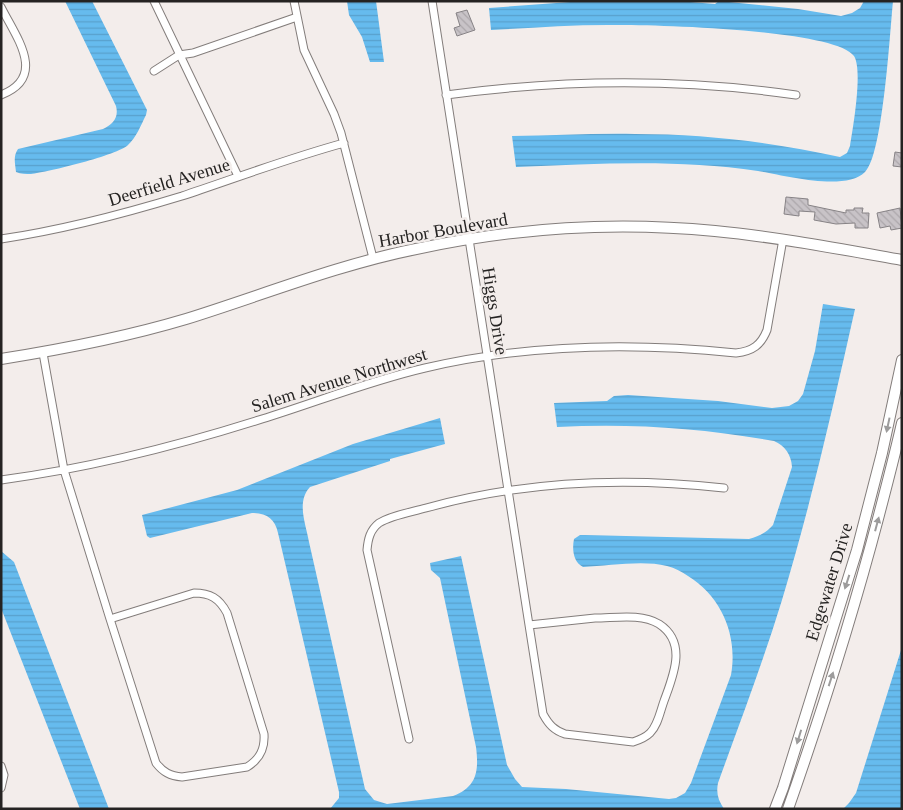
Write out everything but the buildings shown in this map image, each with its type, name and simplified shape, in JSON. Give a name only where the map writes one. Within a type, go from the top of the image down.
[{"type":"street","points":[[154,1],[238,176]]},
{"type":"street","points":[[294,1],[304,50],[334,114],[344,143],[373,258]]},
{"type":"street","name":"Higgs Drive","points":[[432,1],[446,95],[469,239],[508,491],[529,625],[543,714],[555,730],[565,734],[633,742],[642,739],[651,732],[656,723],[677,660],[674,645],[667,632],[650,620],[640,618],[594,618],[529,625]]},
{"type":"street","points":[[1,7],[25,56],[27,67],[19,85],[1,95]]},
{"type":"street","points":[[154,71],[179,55],[193,53],[297,17]]},
{"type":"street","points":[[446,95],[527,86],[608,82],[709,85],[796,95]]},
{"type":"street","name":"Deerfield Avenue","points":[[1,239],[106,217],[182,195],[287,159],[344,143]]},
{"type":"street","name":"Harbor Boulevard","points":[[1,359],[43,353],[118,337],[182,320],[306,278],[373,258],[469,239],[554,229],[642,227],[713,231],[783,240],[902,260]]},
{"type":"street","name":"Salem Avenue Northwest","points":[[1,480],[64,470],[157,450],[216,434],[380,380],[426,368],[487,356],[564,348],[611,346],[658,346],[736,353],[747,352],[756,347],[767,330],[783,240]]},
{"type":"street","points":[[43,353],[64,470],[110,619],[156,763],[162,771],[172,776],[182,777],[247,767],[256,762],[262,754],[265,744],[264,734],[227,613],[222,604],[209,595],[194,593],[110,619]]},
{"type":"street","name":"Edgewater Drive","points":[[775,809],[857,550],[882,453],[902,360]]},
{"type":"street","name":"Edgewater Drive","points":[[788,809],[807,756],[847,628],[870,550],[902,423]]},
{"type":"street","points":[[409,739],[367,550],[368,539],[372,530],[380,523],[447,503],[508,491],[557,485],[626,482],[724,488]]},
{"type":"street","points":[[1,766],[4,775],[1,788]]},
{"type":"water","points":[[65,1],[92,1],[147,110],[146,115],[133,139],[122,149],[52,170],[31,174],[18,173],[16,172],[15,154],[18,149],[103,129],[112,123],[117,114],[116,106]]},
{"type":"water","points":[[347,1],[376,1],[384,62],[370,62],[362,37],[349,15]]},
{"type":"water","points":[[584,1],[678,1],[715,4],[719,1],[798,9],[841,16],[852,13],[860,8],[864,1],[893,1],[881,118],[877,142],[865,172],[856,178],[829,182],[728,167],[698,165],[637,163],[516,167],[512,136],[687,135],[763,143],[840,157],[847,153],[850,146],[856,100],[857,63],[854,56],[840,47],[778,34],[698,27],[593,25],[491,30],[489,8]]},
{"type":"water","points":[[823,304],[855,309],[793,564],[767,646],[718,783],[718,796],[724,809],[330,809],[339,798],[339,792],[275,524],[262,514],[252,513],[150,538],[147,536],[142,515],[237,490],[353,444],[440,418],[445,444],[390,459],[390,461],[310,487],[304,499],[304,521],[365,789],[374,800],[387,804],[453,796],[467,788],[475,777],[477,764],[476,747],[440,578],[431,570],[430,563],[461,556],[507,765],[522,787],[676,798],[685,793],[691,783],[731,675],[732,646],[725,619],[710,595],[700,585],[681,572],[667,566],[647,563],[583,567],[577,562],[574,555],[574,539],[580,535],[749,539],[756,537],[773,525],[792,467],[789,454],[781,445],[774,441],[720,433],[639,426],[557,427],[554,403],[607,401],[614,396],[628,395],[718,401],[772,408],[789,406],[798,401],[803,394],[815,351]]},
{"type":"water","points":[[1,551],[14,562],[109,809],[80,809],[1,608]]},
{"type":"water","points":[[902,647],[902,809],[843,809],[856,793]]}]
